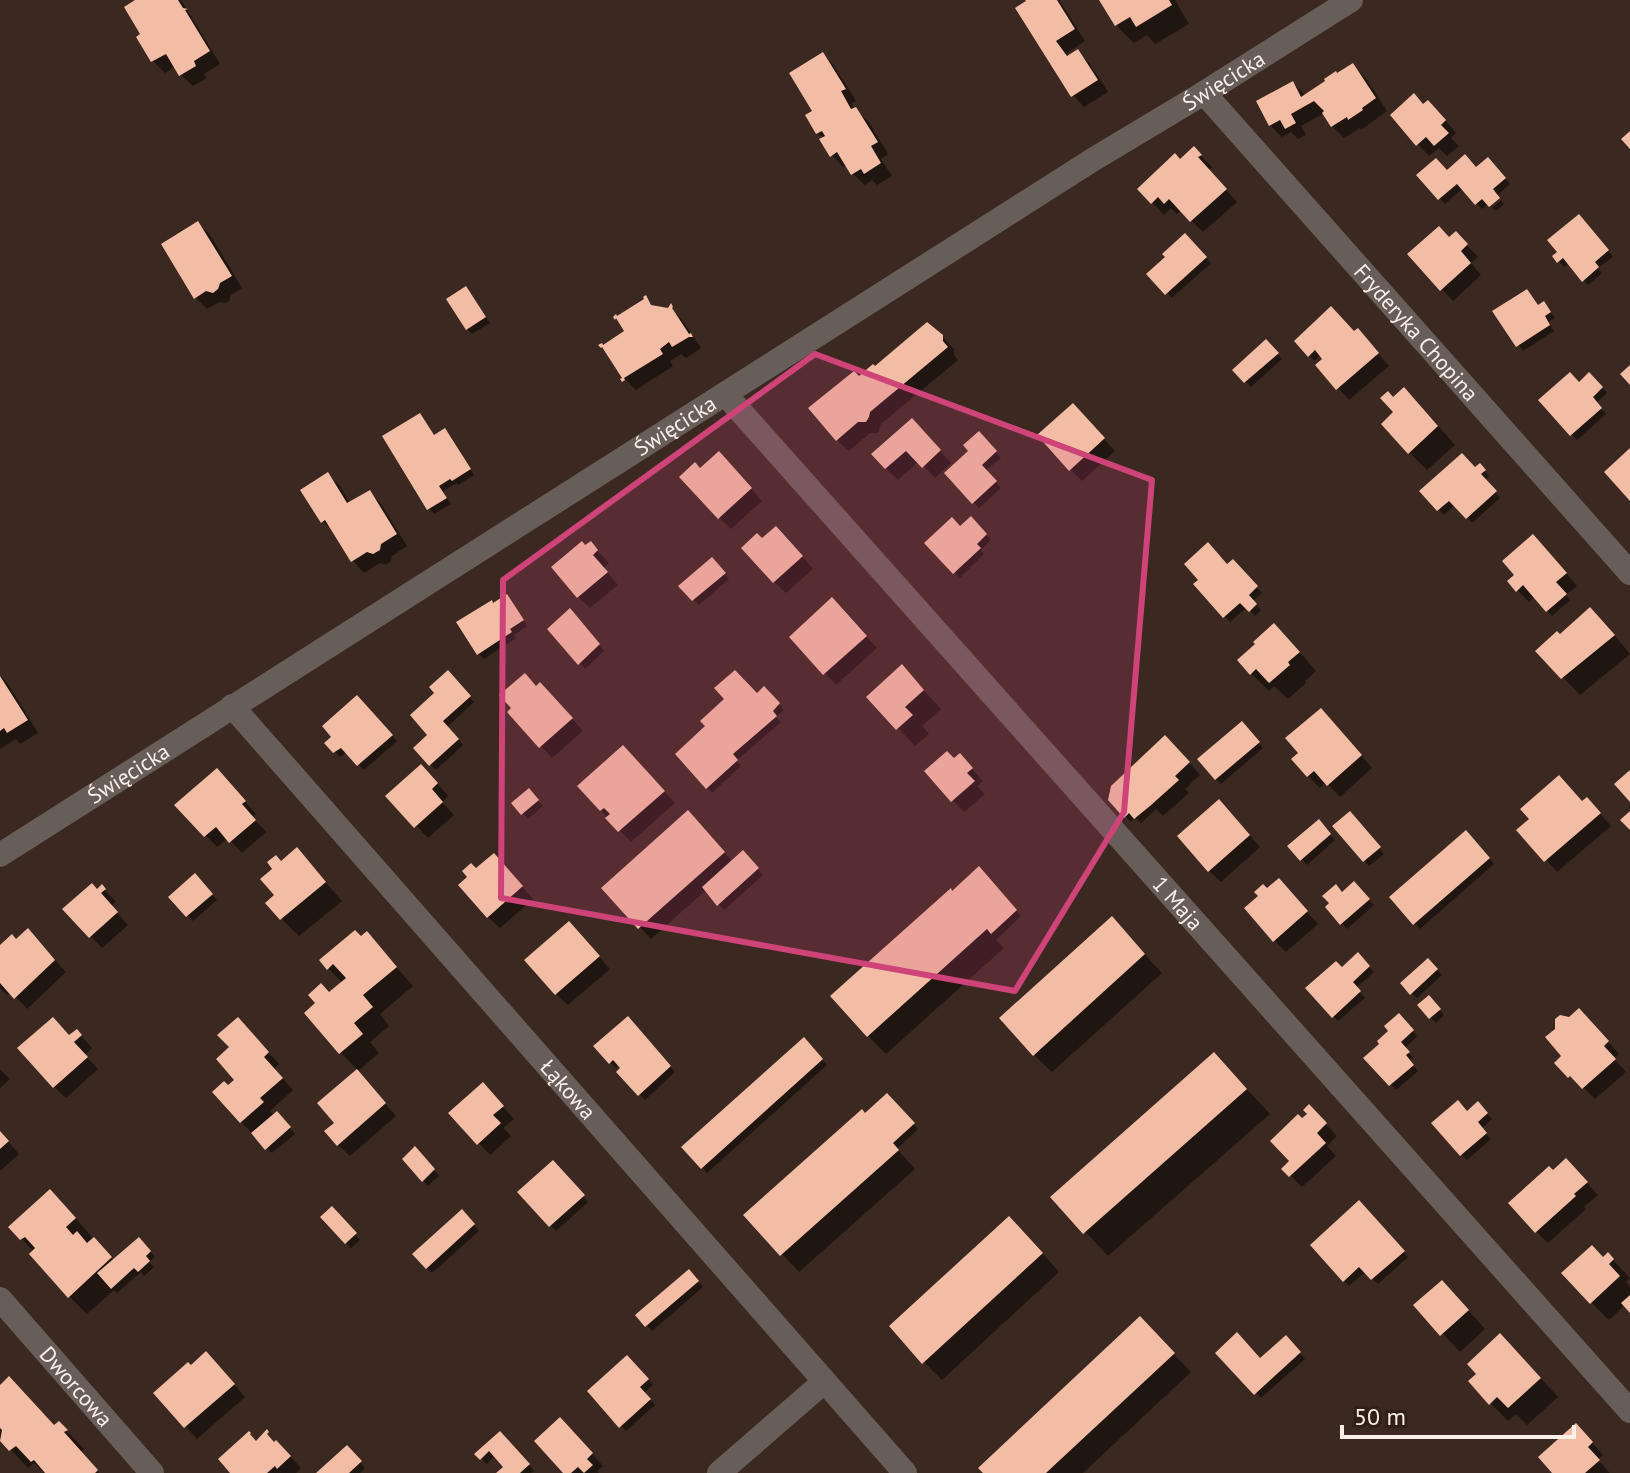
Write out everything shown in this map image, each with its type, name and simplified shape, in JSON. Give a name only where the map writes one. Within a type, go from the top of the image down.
[{"type":"street","name":"Święcicka","points":[[0,855],[1082,167],[1351,0]]},
{"type":"street","name":"Fryderyka Chopina","points":[[1204,93],[1630,573]]},
{"type":"street","name":"1 Maja","points":[[726,395],[1630,1411]]},
{"type":"street","name":"Łąkowa","points":[[232,706],[905,1473]]},
{"type":"street","name":"Dworcowa","points":[[0,1299],[152,1473]]},
{"type":"street","points":[[719,1473],[824,1382]]},
{"type":"highlighted area","points":[[815,354],[1152,480],[1124,812],[1015,991],[501,898],[503,580]]},
{"type":"building","points":[[135,0],[178,0],[183,8],[188,9],[185,10],[210,51],[194,61],[196,66],[179,76],[166,54],[151,62],[136,37],[140,34],[124,7]]},
{"type":"building","points":[[1025,0],[1057,0],[1075,29],[1056,41],[1067,56],[1078,49],[1098,80],[1071,97],[1015,8]]},
{"type":"building","points":[[1099,0],[1169,0],[1172,5],[1136,27],[1130,17],[1115,26]]},
{"type":"building","points":[[823,52],[846,89],[841,91],[851,109],[856,107],[878,142],[871,146],[881,163],[864,174],[861,169],[851,175],[837,152],[830,157],[819,139],[825,136],[822,131],[816,134],[805,115],[812,111],[789,73]]},
{"type":"building","points":[[1353,63],[1376,98],[1363,110],[1331,127],[1322,113],[1324,111],[1314,101],[1291,114],[1296,123],[1285,129],[1280,120],[1269,126],[1256,101],[1293,81],[1301,97],[1336,71]]},
{"type":"building","points":[[1414,93],[1423,104],[1428,100],[1446,120],[1441,125],[1449,133],[1434,146],[1426,137],[1416,146],[1390,115]]},
{"type":"building","points":[[1630,131],[1630,149],[1621,139]]},
{"type":"building","points":[[1194,146],[1202,155],[1198,157],[1227,189],[1190,222],[1169,199],[1164,204],[1158,197],[1151,204],[1137,189],[1175,153],[1180,159]]},
{"type":"building","points":[[1465,154],[1476,167],[1488,157],[1506,178],[1493,189],[1500,198],[1489,207],[1482,199],[1475,205],[1457,184],[1438,200],[1416,175],[1436,158],[1447,170]]},
{"type":"building","points":[[1579,214],[1609,250],[1595,262],[1599,267],[1582,282],[1563,258],[1557,263],[1552,256],[1557,252],[1547,240]]},
{"type":"building","points":[[198,221],[232,276],[220,283],[213,293],[206,291],[194,299],[161,244]]},
{"type":"building","points":[[1439,226],[1449,237],[1456,231],[1468,244],[1461,251],[1471,263],[1440,291],[1407,254]]},
{"type":"building","points":[[1185,233],[1207,257],[1165,295],[1146,274]]},
{"type":"building","points":[[466,286],[486,317],[466,330],[446,299]]},
{"type":"building","points":[[1527,289],[1538,305],[1544,301],[1551,312],[1545,316],[1550,325],[1516,347],[1492,311]]},
{"type":"building","points":[[646,295],[651,305],[668,308],[671,303],[693,337],[672,347],[669,342],[660,349],[663,354],[622,382],[598,345],[624,331],[613,317]]},
{"type":"building","points":[[1331,306],[1354,331],[1358,328],[1379,353],[1336,390],[1315,365],[1322,359],[1315,350],[1308,357],[1294,341]]},
{"type":"building","points":[[927,322],[943,335],[948,347],[870,412],[866,422],[858,422],[836,441],[808,408],[854,371],[859,376],[873,364],[875,366]]},
{"type":"building","points":[[1266,339],[1279,353],[1244,383],[1232,370]]},
{"type":"building","points":[[1630,365],[1630,385],[1620,374]]},
{"type":"building","points":[[1570,372],[1579,382],[1589,372],[1603,387],[1593,397],[1602,408],[1570,436],[1538,400]]},
{"type":"building","points":[[1404,387],[1438,426],[1408,454],[1381,424],[1393,412],[1380,398],[1388,391],[1393,397]]},
{"type":"building","points":[[1073,403],[1105,438],[1069,471],[1037,435]]},
{"type":"building","points":[[420,413],[434,435],[445,428],[471,469],[439,486],[447,498],[427,510],[382,436]]},
{"type":"building","points":[[912,418],[941,450],[922,468],[906,451],[885,469],[871,454]]},
{"type":"building","points":[[979,431],[997,451],[982,465],[997,481],[972,504],[944,473],[968,451],[963,445]]},
{"type":"building","points":[[1630,448],[1630,501],[1604,472]]},
{"type":"building","points":[[719,451],[752,488],[718,519],[679,477],[695,462],[700,468]]},
{"type":"building","points":[[1462,453],[1475,467],[1480,463],[1486,470],[1481,474],[1497,491],[1466,519],[1449,501],[1437,511],[1419,491]]},
{"type":"building","points":[[328,472],[347,503],[370,490],[397,534],[381,544],[380,550],[373,554],[367,552],[351,562],[325,520],[321,523],[300,490]]},
{"type":"building","points":[[971,516],[987,534],[977,544],[981,548],[953,574],[924,543],[952,517],[960,526]]},
{"type":"building","points":[[776,526],[803,556],[773,583],[741,548],[757,533],[762,538]]},
{"type":"building","points":[[1533,534],[1567,573],[1556,582],[1567,594],[1546,612],[1523,585],[1516,592],[1507,581],[1514,575],[1502,561]]},
{"type":"building","points":[[582,541],[585,545],[591,541],[598,550],[593,555],[608,572],[577,598],[551,567]]},
{"type":"building","points":[[1208,542],[1227,564],[1233,559],[1258,586],[1249,595],[1257,604],[1249,612],[1240,603],[1223,618],[1193,584],[1198,580],[1184,564]]},
{"type":"building","points":[[712,557],[726,573],[692,601],[678,586]]},
{"type":"building","points":[[507,594],[524,620],[510,629],[512,632],[477,655],[456,622]]},
{"type":"building","points":[[832,597],[867,636],[823,675],[789,637]]},
{"type":"building","points":[[1590,607],[1615,635],[1561,679],[1535,651]]},
{"type":"building","points":[[570,608],[600,644],[578,665],[547,629]]},
{"type":"building","points":[[1274,623],[1300,652],[1269,683],[1256,669],[1250,675],[1237,660]]},
{"type":"building","points":[[902,664],[924,690],[905,707],[913,715],[896,730],[866,697]]},
{"type":"building","points":[[448,670],[471,696],[443,721],[459,739],[429,766],[413,748],[427,735],[410,715],[434,693],[429,687]]},
{"type":"building","points":[[735,670],[757,693],[764,686],[780,703],[773,711],[777,716],[733,754],[738,760],[706,789],[675,754],[705,726],[700,721],[724,699],[714,688]]},
{"type":"building","points":[[525,673],[536,686],[540,682],[573,718],[539,748],[507,712],[511,708],[499,695]]},
{"type":"building","points":[[0,676],[28,720],[7,733],[4,728],[0,731]]},
{"type":"building","points":[[357,695],[393,735],[357,766],[341,748],[333,753],[324,743],[331,737],[322,726]]},
{"type":"building","points":[[1321,708],[1362,755],[1327,786],[1314,771],[1307,777],[1291,759],[1298,753],[1285,738]]},
{"type":"building","points":[[1242,721],[1260,742],[1215,780],[1197,759]]},
{"type":"building","points":[[1165,735],[1190,762],[1175,776],[1179,780],[1150,806],[1134,819],[1129,813],[1124,818],[1108,800],[1111,786]]},
{"type":"building","points":[[623,745],[665,791],[618,832],[605,818],[610,814],[604,808],[600,811],[577,786]]},
{"type":"building","points":[[947,751],[954,758],[960,753],[973,768],[967,773],[975,781],[951,802],[924,771]]},
{"type":"building","points":[[421,764],[438,783],[432,789],[443,802],[414,828],[385,796]]},
{"type":"building","points":[[217,768],[246,801],[242,804],[256,820],[229,843],[216,827],[204,837],[174,805]]},
{"type":"building","points":[[1630,770],[1630,802],[1614,784]]},
{"type":"building","points":[[1559,775],[1582,801],[1587,797],[1601,813],[1544,862],[1516,830],[1529,819],[1520,809]]},
{"type":"building","points":[[529,788],[539,800],[521,815],[511,803]]},
{"type":"building","points":[[1219,799],[1250,835],[1208,872],[1177,836]]},
{"type":"building","points":[[688,810],[725,852],[638,929],[601,888]]},
{"type":"building","points":[[1350,811],[1381,847],[1363,862],[1332,826]]},
{"type":"building","points":[[1630,811],[1630,830],[1620,820]]},
{"type":"building","points":[[1319,819],[1331,834],[1300,861],[1287,846]]},
{"type":"building","points":[[1466,830],[1490,858],[1413,925],[1389,897]]},
{"type":"building","points":[[297,847],[326,882],[280,920],[265,903],[274,895],[260,879],[272,869],[267,862],[276,855],[281,861]]},
{"type":"building","points":[[743,850],[759,868],[717,906],[702,887]]},
{"type":"building","points":[[494,853],[523,886],[487,918],[458,885],[467,877],[462,871],[471,863],[476,868]]},
{"type":"building","points":[[979,866],[1017,910],[991,934],[987,929],[867,1037],[830,996]]},
{"type":"building","points":[[195,873],[213,894],[186,917],[168,897]]},
{"type":"building","points":[[1279,878],[1308,911],[1273,942],[1244,908],[1258,896],[1254,892],[1263,884],[1267,888]]},
{"type":"building","points":[[1354,881],[1370,899],[1340,925],[1325,907],[1329,903],[1322,896],[1336,884],[1342,892]]},
{"type":"building","points":[[92,883],[97,889],[102,884],[106,889],[101,893],[118,912],[89,938],[62,909]]},
{"type":"building","points":[[1112,916],[1145,954],[1033,1056],[999,1018]]},
{"type":"building","points":[[569,921],[600,956],[555,995],[524,960]]},
{"type":"building","points":[[28,928],[55,960],[14,999],[0,983],[0,945],[12,934],[16,939]]},
{"type":"building","points":[[355,930],[361,936],[367,931],[397,967],[363,995],[373,1007],[354,1023],[363,1034],[339,1054],[304,1013],[315,1003],[308,995],[321,983],[329,992],[346,978],[333,964],[327,970],[319,960]]},
{"type":"building","points":[[1358,952],[1370,966],[1353,982],[1361,991],[1332,1018],[1305,988],[1336,961],[1342,967]]},
{"type":"building","points":[[1428,958],[1438,969],[1410,995],[1400,983]]},
{"type":"building","points":[[1429,995],[1441,1009],[1429,1019],[1417,1005]]},
{"type":"building","points":[[1579,1008],[1609,1041],[1604,1046],[1616,1059],[1582,1089],[1554,1063],[1561,1056],[1545,1037],[1555,1029],[1555,1019],[1560,1015],[1569,1017]]},
{"type":"building","points":[[1399,1013],[1414,1030],[1401,1042],[1410,1052],[1406,1055],[1414,1065],[1389,1086],[1363,1058],[1379,1044],[1377,1041],[1388,1031],[1384,1026]]},
{"type":"building","points":[[628,1016],[671,1066],[638,1096],[616,1072],[620,1068],[613,1060],[609,1064],[593,1046]]},
{"type":"building","points":[[53,1017],[69,1035],[77,1029],[82,1035],[74,1042],[88,1057],[53,1088],[17,1048]]},
{"type":"building","points":[[238,1017],[269,1052],[264,1057],[283,1078],[260,1098],[264,1102],[240,1123],[212,1092],[224,1081],[228,1085],[234,1080],[216,1059],[229,1047],[217,1035]]},
{"type":"building","points":[[804,1037],[823,1059],[701,1169],[681,1147]]},
{"type":"building","points":[[1214,1052],[1247,1089],[1083,1234],[1050,1197]]},
{"type":"building","points":[[357,1069],[386,1103],[337,1146],[324,1131],[334,1123],[317,1103]]},
{"type":"building","points":[[483,1082],[504,1106],[493,1115],[501,1123],[477,1145],[448,1113]]},
{"type":"building","points":[[887,1093],[915,1123],[893,1143],[899,1150],[780,1256],[743,1215],[862,1109],[865,1113]]},
{"type":"building","points":[[1458,1100],[1467,1111],[1478,1101],[1488,1113],[1478,1122],[1487,1133],[1460,1156],[1431,1123]]},
{"type":"building","points":[[1309,1104],[1327,1123],[1317,1133],[1326,1143],[1289,1177],[1281,1169],[1289,1161],[1270,1141],[1298,1114],[1302,1118],[1307,1114],[1303,1110]]},
{"type":"building","points":[[277,1111],[291,1127],[265,1150],[251,1133]]},
{"type":"building","points":[[0,1131],[9,1141],[0,1149]]},
{"type":"building","points":[[415,1146],[435,1169],[422,1182],[402,1159]]},
{"type":"building","points":[[1566,1158],[1588,1182],[1535,1233],[1508,1203],[1549,1166],[1553,1170]]},
{"type":"building","points":[[553,1160],[585,1195],[549,1227],[517,1192]]},
{"type":"building","points":[[50,1189],[76,1218],[66,1227],[73,1235],[77,1231],[87,1243],[94,1237],[112,1257],[68,1298],[29,1254],[35,1248],[25,1237],[20,1240],[8,1227]]},
{"type":"building","points":[[1359,1200],[1405,1251],[1371,1280],[1359,1267],[1343,1282],[1310,1245]]},
{"type":"building","points":[[332,1206],[357,1233],[345,1244],[320,1217]]},
{"type":"building","points":[[462,1209],[475,1224],[426,1269],[412,1254]]},
{"type":"building","points":[[1009,1216],[1043,1253],[922,1364],[889,1326]]},
{"type":"building","points":[[139,1237],[151,1251],[146,1256],[150,1261],[138,1272],[134,1268],[111,1289],[97,1273]]},
{"type":"building","points":[[1592,1245],[1603,1257],[1608,1252],[1614,1259],[1609,1264],[1620,1276],[1590,1304],[1561,1273]]},
{"type":"building","points":[[689,1269],[699,1281],[645,1327],[635,1315]]},
{"type":"building","points":[[1442,1280],[1469,1310],[1440,1336],[1413,1305]]},
{"type":"building","points":[[1630,1295],[1630,1313],[1621,1303]]},
{"type":"building","points":[[1140,1316],[1175,1353],[1046,1473],[983,1473],[978,1468]]},
{"type":"building","points":[[1237,1332],[1260,1358],[1286,1335],[1301,1352],[1254,1395],[1215,1353]]},
{"type":"building","points":[[1500,1333],[1541,1378],[1508,1408],[1497,1397],[1489,1405],[1468,1381],[1476,1374],[1467,1364]]},
{"type":"building","points":[[206,1351],[235,1384],[184,1428],[153,1393],[188,1362],[191,1365]]},
{"type":"building","points":[[627,1355],[649,1379],[640,1387],[651,1399],[619,1428],[587,1391]]},
{"type":"building","points":[[9,1376],[54,1425],[59,1421],[68,1430],[64,1432],[98,1470],[95,1473],[45,1473],[16,1446],[9,1451],[0,1441],[0,1385]]},
{"type":"building","points":[[560,1417],[593,1453],[587,1459],[593,1465],[584,1473],[578,1467],[571,1473],[563,1473],[534,1441]]},
{"type":"building","points":[[1576,1423],[1593,1442],[1588,1447],[1600,1460],[1585,1473],[1552,1473],[1538,1457]]},
{"type":"building","points":[[267,1429],[274,1442],[276,1440],[291,1456],[277,1469],[275,1466],[267,1473],[230,1473],[218,1459],[249,1431],[256,1441]]},
{"type":"building","points":[[500,1431],[530,1464],[520,1473],[496,1473],[503,1467],[489,1451],[480,1460],[474,1454]]},
{"type":"building","points":[[347,1445],[362,1461],[349,1473],[316,1473]]}]
